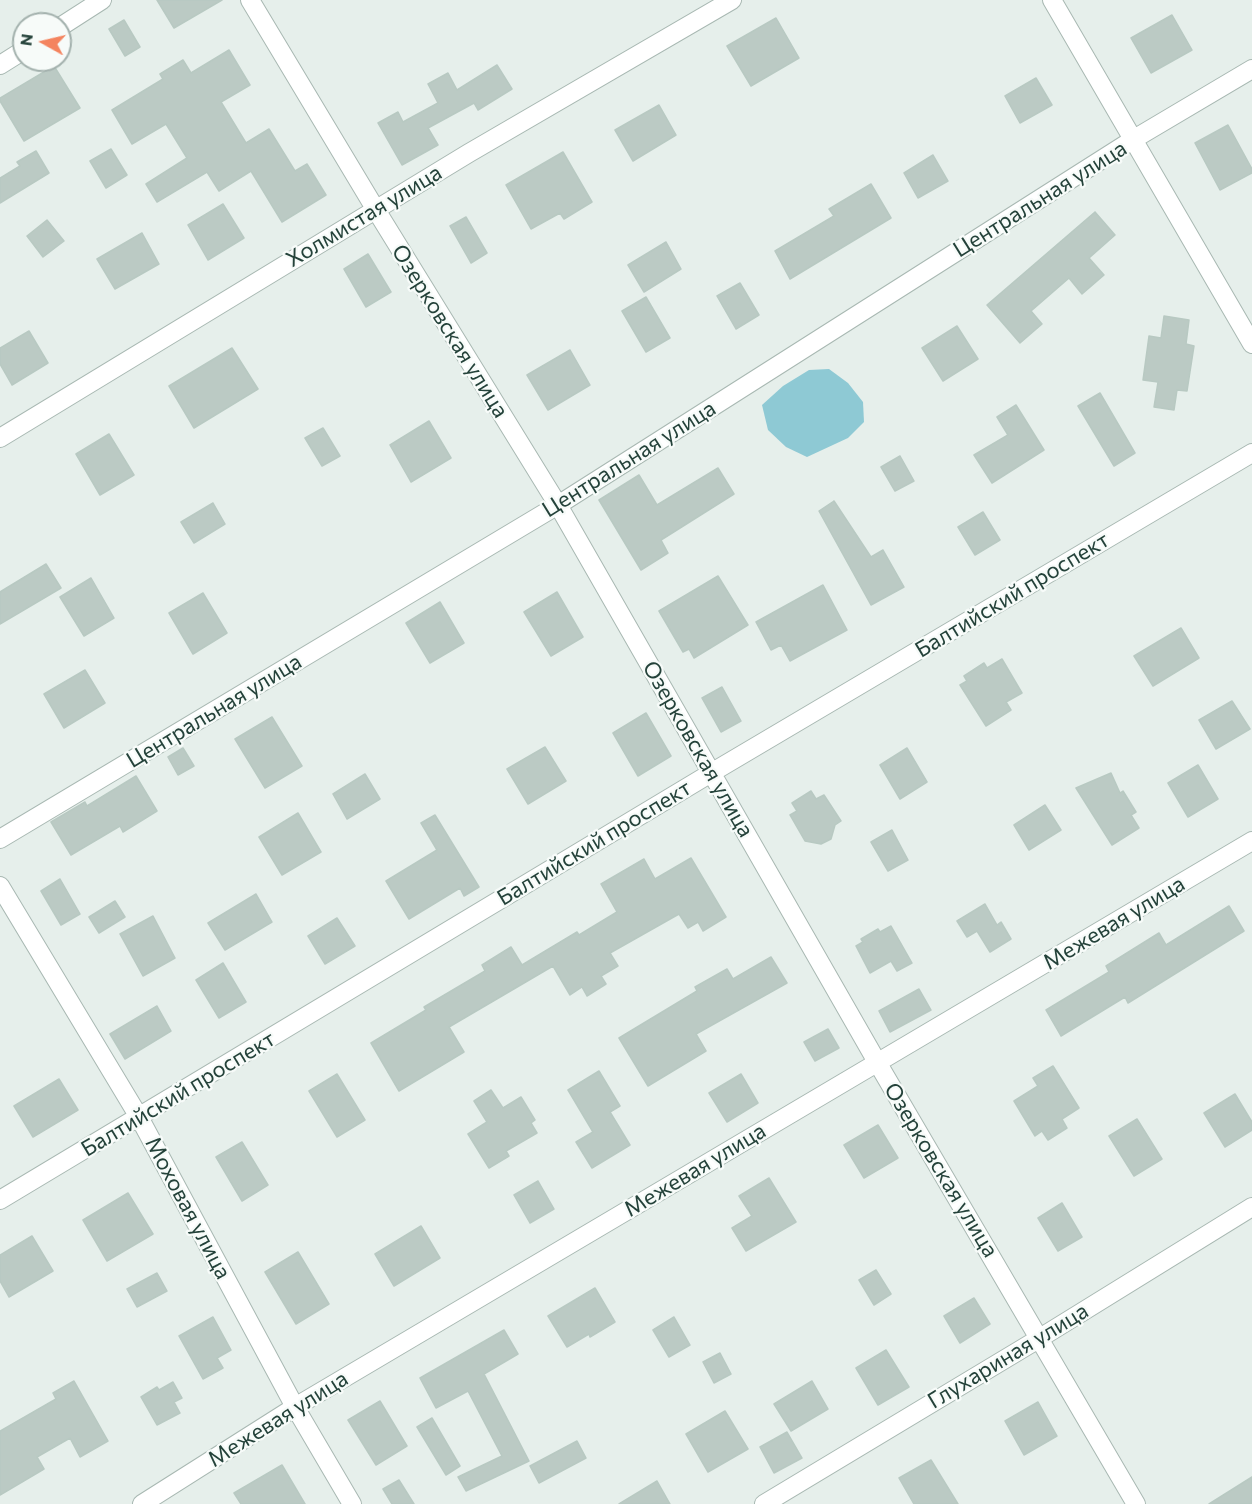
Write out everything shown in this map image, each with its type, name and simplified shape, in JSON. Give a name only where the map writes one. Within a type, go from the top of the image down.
[{"type":"street","points":[[72,19],[102,0]]},
{"type":"street","name":"Озерковская улица","points":[[250,0],[558,505],[877,1062],[1136,1504]]},
{"type":"street","name":"Холмистая улица","points":[[0,438],[489,141],[732,0]]},
{"type":"street","points":[[1052,0],[1252,344]]},
{"type":"street","name":"Центральная улица","points":[[0,839],[558,505],[1134,139],[1252,69]]},
{"type":"street","name":"Балтийский проспект","points":[[0,1200],[711,773],[1252,453]]},
{"type":"street","name":"Межевая улица","points":[[142,1504],[295,1407],[1252,841]]},
{"type":"street","name":"Моховая улица","points":[[0,886],[139,1117],[295,1407],[352,1504]]},
{"type":"street","name":"Глухариная улица","points":[[764,1504],[1252,1207]]},
{"type":"water","points":[[829,369],[848,383],[863,402],[864,422],[848,438],[807,457],[786,447],[768,430],[762,405],[783,386],[809,370]]},
{"type":"building","points":[[157,0],[222,0],[174,28]]},
{"type":"building","points":[[1172,15],[1192,50],[1151,73],[1131,38]]},
{"type":"building","points":[[776,18],[799,58],[751,86],[727,46]]},
{"type":"building","points":[[124,20],[140,47],[125,56],[109,29]]},
{"type":"building","points":[[229,50],[250,85],[221,102],[246,143],[269,129],[295,171],[307,164],[326,195],[282,222],[251,171],[219,191],[207,172],[157,202],[146,184],[187,158],[166,124],[132,144],[112,110],[163,79],[160,74],[183,60],[191,73]]},
{"type":"building","points":[[497,65],[512,89],[478,110],[474,103],[428,128],[438,145],[402,165],[378,123],[398,112],[403,122],[438,103],[428,84],[448,73],[457,90]]},
{"type":"building","points":[[44,72],[58,72],[80,108],[24,141],[0,98]]},
{"type":"building","points":[[1036,78],[1052,105],[1020,123],[1005,96]]},
{"type":"building","points":[[659,105],[676,135],[633,161],[615,130]]},
{"type":"building","points":[[1228,125],[1252,173],[1220,190],[1195,143]]},
{"type":"building","points":[[111,149],[127,175],[106,188],[90,161]]},
{"type":"building","points":[[36,151],[49,173],[0,203],[0,178],[20,166],[17,162]]},
{"type":"building","points":[[563,152],[592,202],[564,219],[560,213],[531,229],[506,185]]},
{"type":"building","points":[[933,155],[948,181],[918,198],[904,173]]},
{"type":"building","points":[[871,184],[891,218],[790,279],[775,251],[834,216],[829,209]]},
{"type":"building","points":[[223,204],[244,238],[208,260],[188,225]]},
{"type":"building","points":[[1095,212],[1115,235],[1089,258],[1104,275],[1082,294],[1069,278],[1031,311],[1042,324],[1020,343],[987,305]]},
{"type":"building","points":[[466,217],[487,253],[471,263],[450,226]]},
{"type":"building","points":[[47,220],[64,241],[43,257],[27,236]]},
{"type":"building","points":[[142,233],[159,264],[115,289],[97,259]]},
{"type":"building","points":[[666,242],[681,269],[644,292],[628,265]]},
{"type":"building","points":[[368,254],[391,292],[366,307],[344,269]]},
{"type":"building","points":[[740,283],[759,315],[736,329],[717,296]]},
{"type":"building","points":[[646,297],[670,338],[646,352],[622,311]]},
{"type":"building","points":[[1164,316],[1189,320],[1186,344],[1194,346],[1187,391],[1177,390],[1174,410],[1154,407],[1158,382],[1143,380],[1149,336],[1161,338]]},
{"type":"building","points":[[957,326],[978,359],[943,381],[922,348]]},
{"type":"building","points":[[29,331],[48,363],[12,385],[0,364],[0,348]]},
{"type":"building","points":[[232,348],[258,389],[194,428],[169,386]]},
{"type":"building","points":[[570,350],[590,385],[548,410],[527,375]]},
{"type":"building","points":[[1100,393],[1135,453],[1114,466],[1078,406]]},
{"type":"building","points":[[1016,405],[1044,450],[992,483],[974,455],[1008,435],[997,417]]},
{"type":"building","points":[[429,421],[451,458],[411,482],[390,445]]},
{"type":"building","points":[[323,428],[340,456],[322,466],[305,438]]},
{"type":"building","points":[[109,434],[134,475],[100,495],[76,454]]},
{"type":"building","points":[[900,456],[914,481],[895,491],[881,467]]},
{"type":"building","points":[[718,468],[734,494],[661,540],[668,553],[641,570],[599,500],[639,475],[657,505]]},
{"type":"building","points":[[834,501],[871,557],[883,550],[904,587],[871,605],[819,511]]},
{"type":"building","points":[[213,503],[225,524],[194,543],[181,522]]},
{"type":"building","points":[[983,512],[1000,540],[975,555],[958,527]]},
{"type":"building","points":[[46,564],[61,588],[0,624],[0,592]]},
{"type":"building","points":[[718,576],[748,625],[694,658],[689,649],[683,652],[659,611]]},
{"type":"building","points":[[91,578],[114,618],[84,636],[60,597]]},
{"type":"building","points":[[823,585],[847,630],[790,661],[781,645],[771,650],[756,622]]},
{"type":"building","points":[[557,592],[583,637],[551,656],[524,612]]},
{"type":"building","points":[[203,593],[227,633],[193,654],[169,613]]},
{"type":"building","points":[[440,602],[464,643],[430,663],[406,623]]},
{"type":"building","points":[[1181,628],[1199,658],[1153,686],[1134,656]]},
{"type":"building","points":[[1002,659],[1022,693],[1006,702],[1011,710],[986,726],[960,685],[967,681],[964,676],[984,663],[987,668]]},
{"type":"building","points":[[85,670],[105,703],[64,728],[44,694]]},
{"type":"building","points":[[722,687],[741,721],[721,732],[702,698]]},
{"type":"building","points":[[1232,701],[1250,729],[1216,749],[1199,720]]},
{"type":"building","points":[[646,713],[671,756],[638,776],[613,733]]},
{"type":"building","points":[[272,717],[302,766],[265,788],[235,739]]},
{"type":"building","points":[[545,747],[566,781],[528,804],[507,769]]},
{"type":"building","points":[[183,748],[194,766],[178,775],[168,757]]},
{"type":"building","points":[[907,748],[927,782],[900,799],[880,765]]},
{"type":"building","points":[[1198,765],[1218,799],[1188,817],[1168,783]]},
{"type":"building","points":[[1111,773],[1120,793],[1123,791],[1136,812],[1131,815],[1139,828],[1112,845],[1076,788]]},
{"type":"building","points":[[365,774],[380,799],[347,819],[333,794]]},
{"type":"building","points":[[136,776],[157,811],[123,832],[120,826],[71,855],[51,822],[85,802],[87,806]]},
{"type":"building","points":[[811,791],[816,799],[824,795],[841,821],[835,825],[831,839],[821,844],[805,841],[790,815],[797,811],[792,803]]},
{"type":"building","points":[[1045,805],[1061,830],[1029,850],[1014,825]]},
{"type":"building","points":[[298,813],[321,852],[282,875],[259,837]]},
{"type":"building","points":[[435,815],[479,887],[464,896],[460,888],[409,919],[386,881],[437,850],[421,823]]},
{"type":"building","points":[[892,830],[908,860],[888,871],[871,842]]},
{"type":"building","points":[[691,858],[726,917],[703,931],[698,922],[688,928],[679,914],[610,953],[618,966],[601,976],[606,984],[587,996],[582,987],[570,995],[553,966],[449,1027],[464,1052],[399,1091],[371,1043],[426,1010],[424,1007],[485,971],[482,965],[511,947],[522,965],[577,932],[579,935],[617,912],[601,884],[644,859],[655,879]]},
{"type":"building","points":[[60,879],[80,914],[61,925],[41,891]]},
{"type":"building","points":[[256,894],[272,922],[225,950],[208,923]]},
{"type":"building","points":[[115,901],[125,917],[99,933],[89,917]]},
{"type":"building","points":[[985,904],[997,925],[1001,922],[1011,939],[990,952],[977,931],[967,937],[957,921]]},
{"type":"building","points":[[1229,906],[1244,931],[1128,1003],[1125,997],[1061,1036],[1046,1010],[1109,972],[1106,966],[1159,933],[1166,945]]},
{"type":"building","points":[[153,916],[175,958],[143,976],[120,934]]},
{"type":"building","points":[[337,918],[355,946],[325,964],[308,936]]},
{"type":"building","points":[[891,926],[912,963],[897,971],[891,961],[870,973],[856,946],[863,942],[861,939],[878,929],[880,932]]},
{"type":"building","points":[[771,957],[787,983],[696,1034],[706,1051],[648,1086],[619,1038],[697,991],[695,987],[727,969],[733,979]]},
{"type":"building","points":[[223,963],[246,1002],[219,1018],[196,980]]},
{"type":"building","points":[[919,989],[931,1010],[890,1032],[879,1011]]},
{"type":"building","points":[[157,1006],[171,1031],[125,1059],[110,1034]]},
{"type":"building","points":[[828,1029],[839,1048],[815,1061],[804,1042]]},
{"type":"building","points":[[1053,1066],[1079,1108],[1062,1119],[1067,1128],[1048,1140],[1042,1131],[1035,1136],[1014,1101],[1038,1086],[1033,1078]]},
{"type":"building","points":[[599,1071],[620,1106],[610,1112],[630,1145],[592,1168],[576,1142],[593,1132],[568,1090]]},
{"type":"building","points":[[337,1074],[365,1120],[337,1137],[309,1091]]},
{"type":"building","points":[[741,1074],[758,1103],[727,1122],[709,1093]]},
{"type":"building","points":[[59,1079],[78,1110],[33,1137],[14,1106]]},
{"type":"building","points":[[491,1090],[503,1108],[521,1097],[535,1120],[531,1123],[537,1133],[506,1151],[509,1156],[489,1168],[468,1134],[487,1122],[474,1101]]},
{"type":"building","points":[[1235,1094],[1252,1122],[1252,1130],[1225,1147],[1204,1113]]},
{"type":"building","points":[[1137,1119],[1162,1159],[1134,1176],[1109,1136]]},
{"type":"building","points":[[878,1125],[898,1158],[864,1178],[844,1145]]},
{"type":"building","points":[[242,1142],[268,1185],[242,1201],[216,1157]]},
{"type":"building","points":[[769,1178],[796,1222],[746,1251],[732,1228],[752,1216],[739,1196]]},
{"type":"building","points":[[538,1181],[554,1209],[530,1223],[514,1195]]},
{"type":"building","points":[[128,1193],[153,1234],[107,1261],[83,1220]]},
{"type":"building","points":[[1062,1203],[1082,1237],[1058,1251],[1038,1218]]},
{"type":"building","points":[[421,1226],[440,1258],[394,1286],[375,1254]]},
{"type":"building","points":[[32,1236],[53,1271],[9,1297],[0,1281],[0,1255]]},
{"type":"building","points":[[298,1252],[329,1304],[296,1324],[265,1272]]},
{"type":"building","points":[[876,1270],[891,1294],[874,1305],[859,1280]]},
{"type":"building","points":[[157,1273],[167,1291],[137,1307],[127,1289]]},
{"type":"building","points":[[595,1288],[615,1322],[567,1347],[548,1316]]},
{"type":"building","points":[[974,1298],[990,1324],[960,1343],[944,1316]]},
{"type":"building","points":[[213,1317],[231,1350],[217,1358],[223,1368],[203,1379],[179,1336]]},
{"type":"building","points":[[674,1317],[690,1345],[669,1357],[653,1330]]},
{"type":"building","points":[[504,1330],[518,1354],[484,1374],[529,1461],[466,1491],[458,1477],[502,1456],[468,1391],[436,1408],[420,1378]]},
{"type":"building","points":[[886,1350],[909,1387],[878,1405],[856,1368]]},
{"type":"building","points":[[720,1353],[731,1374],[714,1383],[703,1362]]},
{"type":"building","points":[[74,1381],[108,1441],[80,1457],[70,1438],[37,1457],[44,1469],[0,1495],[0,1431],[56,1399],[53,1393]]},
{"type":"building","points":[[812,1381],[828,1409],[791,1431],[774,1404]]},
{"type":"building","points":[[173,1382],[182,1398],[174,1402],[180,1413],[157,1425],[141,1397],[157,1387],[159,1390]]},
{"type":"building","points":[[380,1401],[407,1446],[376,1465],[348,1420]]},
{"type":"building","points":[[1038,1402],[1057,1436],[1024,1455],[1005,1421]]},
{"type":"building","points":[[725,1411],[748,1449],[708,1472],[686,1434]]},
{"type":"building","points":[[432,1418],[460,1466],[446,1475],[417,1427]]},
{"type":"building","points":[[787,1432],[802,1458],[774,1473],[760,1447]]},
{"type":"building","points":[[577,1441],[586,1458],[539,1483],[530,1466]]},
{"type":"building","points":[[931,1460],[958,1504],[914,1504],[899,1478]]},
{"type":"building","points":[[282,1465],[305,1504],[241,1504],[234,1493]]},
{"type":"building","points":[[1252,1477],[1252,1504],[1209,1504]]},
{"type":"building","points":[[399,1480],[414,1504],[392,1504],[383,1489]]},
{"type":"building","points":[[657,1481],[670,1504],[619,1504]]}]
